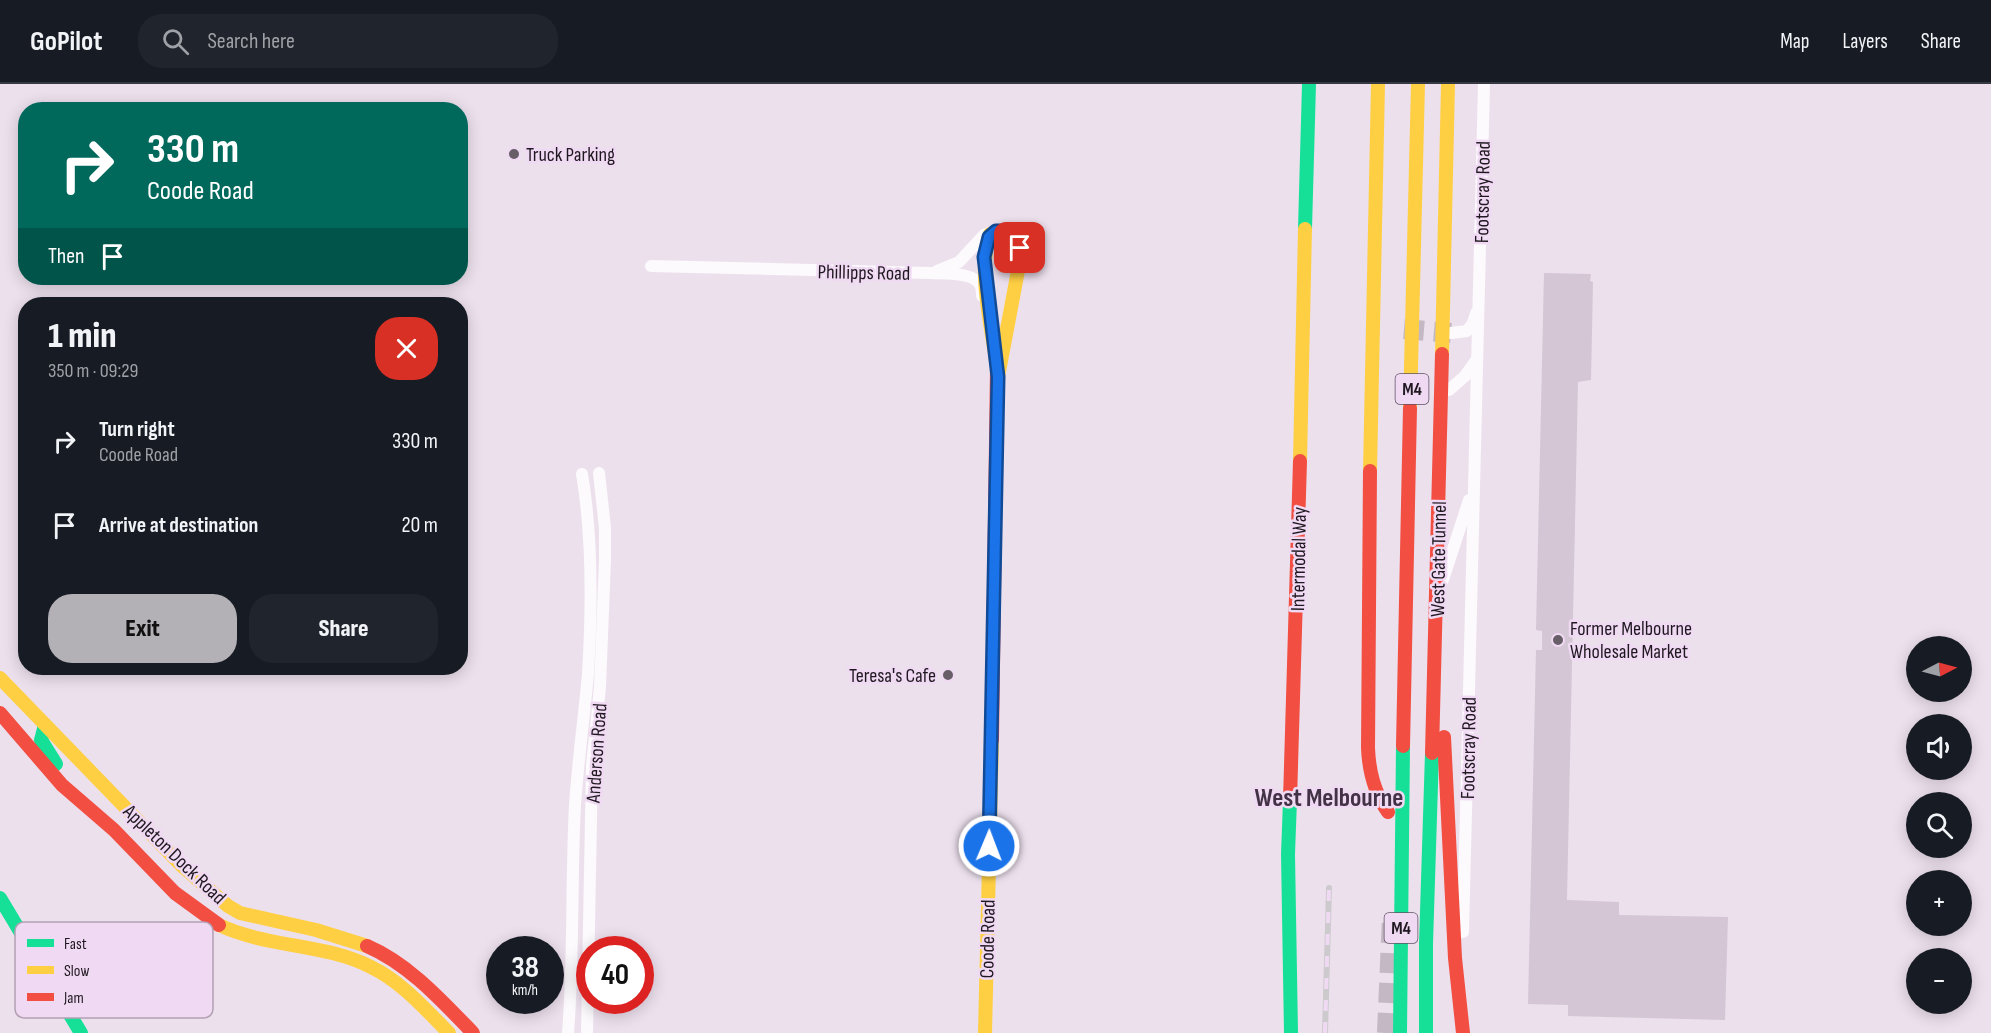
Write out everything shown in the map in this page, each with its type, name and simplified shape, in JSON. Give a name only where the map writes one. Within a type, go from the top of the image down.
[{"type":"main road","name":"Intermodal Way","points":[[1291,1033],[1288,854],[1295,685],[1309,84]]},
{"type":"main road","points":[[1378,84],[1373,252],[1368,744],[1372,784],[1388,812]]},
{"type":"main road","name":"West Gate Tunnel","points":[[1400,1033],[1402,824],[1418,84]]},
{"type":"main road","name":"West Gate Tunnel","points":[[1426,1033],[1426,933],[1439,588],[1448,84]]},
{"type":"main road","name":"Coode Road","points":[[985,1033],[998,377],[984,266],[989,237],[996,231],[1014,236],[1020,248],[1020,260],[998,377]]},
{"type":"main road","points":[[1439,588],[1455,958],[1462,1033]]},
{"type":"main road","name":"Appleton Dock Road","points":[[0,678],[181,865],[228,906],[240,913],[345,937],[386,956],[430,990],[473,1033]]},
{"type":"main road","name":"Appleton Dock Road","points":[[0,713],[17,736],[62,785],[192,906],[216,924],[247,938],[283,947],[330,953],[357,961],[379,971],[403,988],[449,1033]]},
{"type":"main road","points":[[45,725],[40,734],[46,752],[131,848]]},
{"type":"main road","points":[[1387,1033],[1402,824]]},
{"type":"main road","points":[[0,897],[15,922]]},
{"type":"main road","points":[[72,1018],[81,1033]]},
{"type":"street","name":"Footscray Road","points":[[1462,1033],[1484,84]]},
{"type":"street","points":[[930,273],[960,262],[984,235],[996,231]]},
{"type":"street","name":"Phillipps Road","points":[[651,266],[930,273],[967,277],[979,282],[998,377]]},
{"type":"street","name":"Footscray Road","points":[[1451,333],[1467,331],[1470,328],[1480,301]]},
{"type":"street","name":"Footscray Road","points":[[1449,390],[1473,367],[1478,352]]},
{"type":"street","name":"Footscray Road","points":[[1439,588],[1469,500],[1475,463]]},
{"type":"street","name":"Anderson Road","points":[[587,1033],[592,765],[600,687],[605,559],[605,528],[599,473]]},
{"type":"street","name":"Anderson Road","points":[[568,1033],[575,807],[588,673],[589,546],[582,474]]},
{"type":"building","name":"Former Melbourne Wholesale Market","points":[[1544,273],[1591,274],[1590,281],[1593,282],[1591,380],[1578,382],[1567,900],[1619,902],[1619,915],[1728,917],[1725,1020],[1568,1016],[1568,1005],[1528,1004],[1536,650],[1542,650],[1542,631],[1536,630]]},
{"type":"tunnel","points":[[1404,329],[1451,333]]},
{"type":"tunnel","points":[[1387,1033],[1392,916]]},
{"type":"railway","points":[[1325,1033],[1329,888]]},
{"type":"traffic: fast","points":[[1305,229],[1309,84]]},
{"type":"traffic: fast","points":[[45,725],[41,740],[56,764]]},
{"type":"traffic: fast","points":[[1400,1033],[1403,746]]},
{"type":"traffic: fast","points":[[1426,1033],[1426,944],[1432,753]]},
{"type":"traffic: fast","points":[[1290,800],[1288,854],[1291,1033]]},
{"type":"traffic: fast","points":[[0,898],[15,923]]},
{"type":"traffic: fast","points":[[72,1018],[81,1033]]},
{"type":"traffic: slow","points":[[1370,471],[1378,84]]},
{"type":"traffic: slow","points":[[1410,408],[1418,84]]},
{"type":"traffic: slow","points":[[1442,354],[1448,84]]},
{"type":"traffic: slow","points":[[1300,461],[1305,229]]},
{"type":"traffic: slow","points":[[997,368],[987,300],[985,264],[990,234],[1004,233],[1009,234],[1016,241],[1020,260],[998,377]]},
{"type":"traffic: slow","points":[[0,678],[181,865],[228,906],[240,913],[316,930],[367,946]]},
{"type":"traffic: slow","points":[[985,1033],[992,740]]},
{"type":"traffic: slow","points":[[219,925],[257,938],[353,959],[371,967],[403,988],[449,1033]]},
{"type":"traffic: jam","points":[[1432,753],[1442,354]]},
{"type":"traffic: jam","points":[[992,740],[997,368]]},
{"type":"traffic: jam","points":[[1403,746],[1410,408]]},
{"type":"traffic: jam","points":[[1290,800],[1300,461]]},
{"type":"traffic: jam","points":[[1370,471],[1368,748],[1373,782],[1388,812]]},
{"type":"traffic: jam","points":[[0,713],[62,785],[114,830],[175,893],[219,925]]},
{"type":"traffic: jam","points":[[1444,737],[1455,958],[1463,1033]]},
{"type":"traffic: jam","points":[[367,946],[411,973],[473,1033]]},
{"type":"place","name":"Truck Parking","points":[[514,154]]},
{"type":"place","name":"Former Melbourne Wholesale Market","points":[[1558,640]]},
{"type":"place","name":"Teresa's Cafe","points":[[948,675]]},
{"type":"district","name":"West Melbourne","points":[[1329,797]]},
{"type":"route","points":[[989,846],[998,377],[984,257],[990,234],[996,231],[1014,236],[1020,248]]}]
